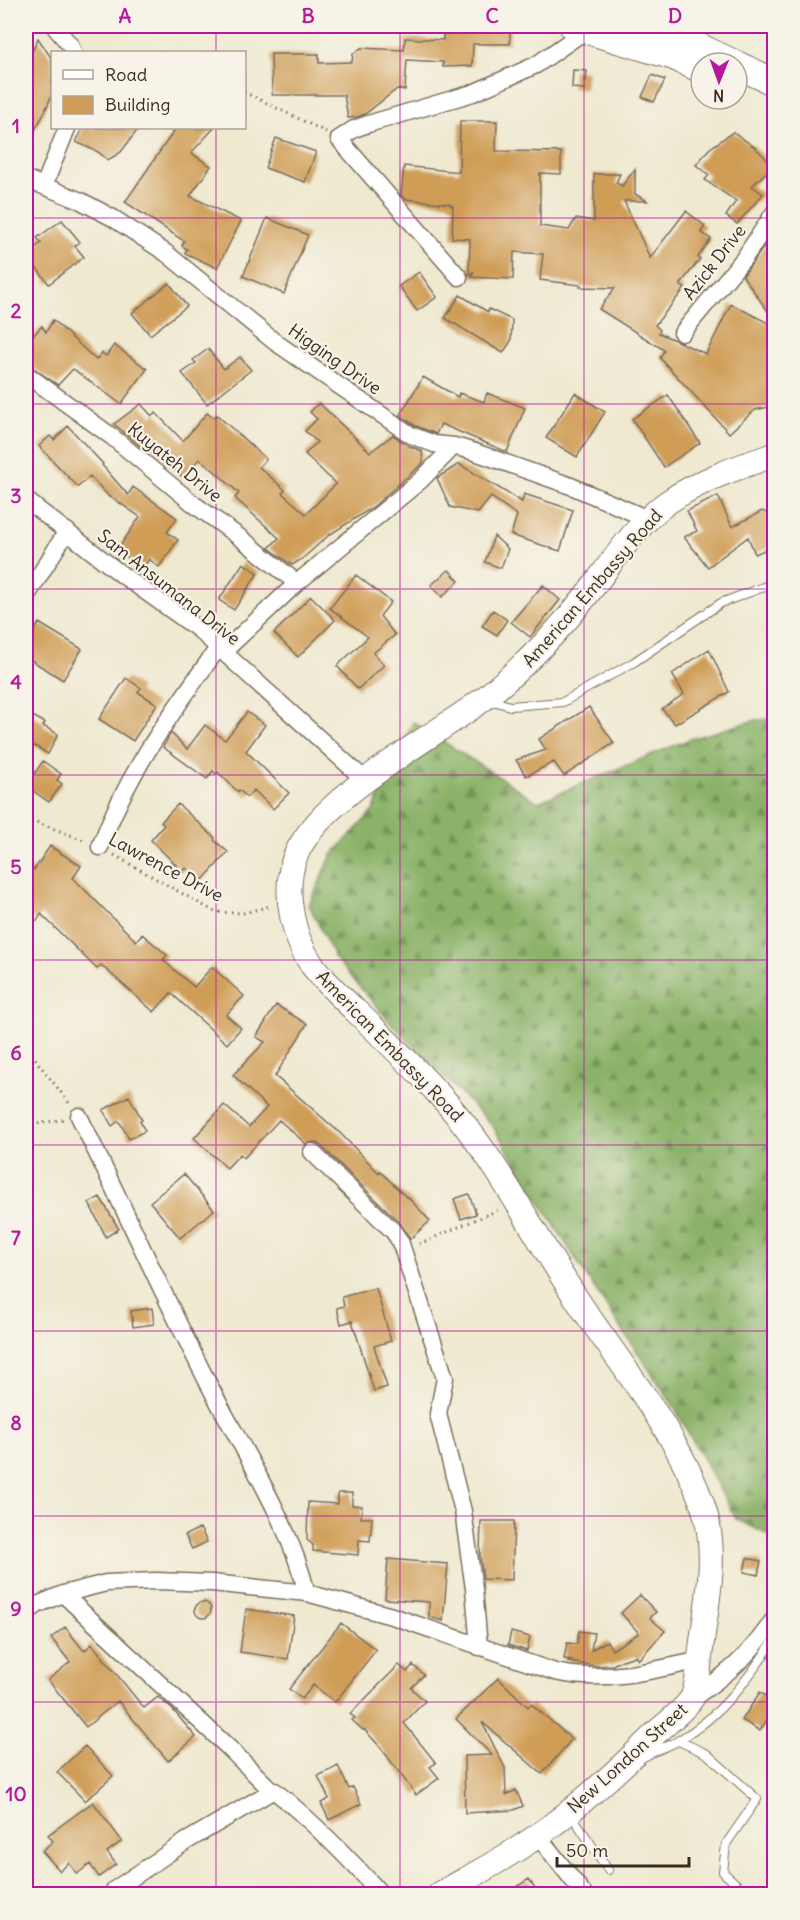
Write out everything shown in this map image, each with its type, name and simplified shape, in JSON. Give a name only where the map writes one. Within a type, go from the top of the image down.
[{"type":"main road","points":[[640,26],[682,39],[707,51]]},
{"type":"main road","points":[[582,27],[673,56],[689,63]]},
{"type":"main road","points":[[749,70],[774,82]]},
{"type":"main road","points":[[749,91],[774,102]]},
{"type":"street","points":[[54,26],[73,51]]},
{"type":"street","points":[[459,277],[339,139],[354,129],[473,93],[536,65],[582,27]]},
{"type":"street","points":[[44,186],[67,129]]},
{"type":"street","name":"Higging Drive","points":[[26,179],[81,201],[166,253],[275,342],[411,435],[434,444],[454,446],[571,486],[648,519]]},
{"type":"street","name":"Azick Drive","points":[[682,333],[745,257],[774,213]]},
{"type":"street","name":"Kuyateh Drive","points":[[26,374],[111,436],[195,505],[297,583]]},
{"type":"street","points":[[100,847],[112,813],[138,765],[161,728],[221,650],[297,583],[421,480],[454,446]]},
{"type":"street","name":"American Embassy Road","points":[[693,1698],[700,1660],[711,1561],[706,1513],[690,1474],[658,1418],[546,1252],[472,1133],[455,1112],[311,963],[295,927],[290,901],[290,879],[293,863],[308,833],[325,813],[366,781],[485,699],[519,670],[556,633],[648,519],[668,502],[726,471],[774,455]]},
{"type":"street","name":"Sam Ansumana Drive","points":[[26,500],[121,574],[198,629],[366,781]]},
{"type":"street","points":[[26,597],[67,531]]},
{"type":"street","points":[[79,1116],[204,1375],[287,1532],[307,1593]]},
{"type":"street","points":[[312,1152],[400,1240],[445,1378],[438,1414],[463,1511],[474,1589],[479,1647]]},
{"type":"street","points":[[26,1613],[37,1605],[63,1594],[106,1582],[212,1583],[307,1593],[393,1616],[479,1647],[575,1677],[636,1674],[700,1660]]},
{"type":"street","points":[[63,1594],[272,1791],[275,1791],[308,1818],[339,1847],[381,1894]]},
{"type":"street","points":[[693,1698],[745,1658],[774,1619]]},
{"type":"street","name":"New London Street","points":[[455,1891],[538,1836],[600,1787],[693,1698]]},
{"type":"street","points":[[114,1890],[185,1842],[272,1791]]},
{"type":"street","points":[[538,1836],[584,1894]]},
{"type":"lane","points":[[485,699],[510,706],[563,702],[634,662],[721,603],[774,583]]},
{"type":"lane","points":[[608,1870],[573,1817],[595,1792],[648,1754],[679,1741],[704,1724],[744,1684],[774,1640]]},
{"type":"lane","points":[[679,1741],[707,1754],[757,1799],[726,1844],[723,1872],[747,1894]]},
{"type":"path","points":[[246,93],[339,139]]},
{"type":"path","name":"Lawrence Drive","points":[[31,820],[100,847],[215,912],[243,913],[290,901]]},
{"type":"path","points":[[26,1043],[38,1064],[79,1116],[26,1126]]},
{"type":"path","points":[[403,1251],[516,1202]]},
{"type":"green space","points":[[774,719],[774,1538],[736,1519],[673,1405],[585,1274],[492,1125],[389,1021],[335,958],[309,905],[332,855],[373,811],[413,722],[538,802],[690,739],[756,720]]},
{"type":"building","points":[[443,26],[510,26],[510,44],[473,44],[472,66],[443,67],[443,62],[407,60],[405,90],[397,89],[365,114],[357,117],[348,118],[344,95],[272,95],[271,54],[319,54],[319,63],[352,62],[353,54],[361,48],[404,50],[405,38],[443,40]]},
{"type":"building","points":[[38,38],[51,58],[51,96],[43,116],[26,145],[26,66]]},
{"type":"building","points":[[573,70],[587,71],[585,89],[572,88]]},
{"type":"building","points":[[652,75],[665,80],[654,102],[642,97]]},
{"type":"building","points":[[460,121],[497,121],[496,151],[561,152],[561,174],[540,173],[540,226],[569,230],[576,218],[594,221],[594,174],[620,174],[616,183],[622,186],[635,169],[635,194],[647,201],[624,201],[650,258],[686,211],[705,226],[701,232],[711,239],[698,257],[700,259],[680,285],[685,288],[655,325],[660,330],[659,333],[706,354],[731,304],[774,326],[774,406],[755,410],[729,433],[660,358],[664,350],[599,309],[615,288],[580,287],[581,285],[540,280],[543,254],[514,252],[513,279],[471,277],[474,271],[469,275],[470,239],[452,238],[453,206],[405,199],[401,195],[404,166],[459,172]]},
{"type":"building","points":[[82,129],[138,129],[121,152],[108,160],[98,152],[76,142]]},
{"type":"building","points":[[175,129],[213,129],[191,153],[211,166],[190,196],[241,221],[217,268],[185,253],[187,249],[182,246],[184,241],[125,202]]},
{"type":"building","points":[[733,132],[756,148],[773,166],[752,186],[763,194],[737,224],[726,216],[736,201],[705,180],[709,175],[696,165],[709,149]]},
{"type":"building","points":[[276,138],[316,152],[305,182],[265,168]]},
{"type":"building","points":[[267,218],[308,235],[284,294],[243,276]]},
{"type":"building","points":[[62,220],[80,242],[75,246],[84,257],[49,284],[26,255],[41,243],[37,238]]},
{"type":"building","points":[[768,241],[774,244],[774,320],[743,276]]},
{"type":"building","points":[[419,272],[437,297],[417,311],[399,286]]},
{"type":"building","points":[[169,283],[187,306],[150,335],[132,313]]},
{"type":"building","points":[[460,295],[488,312],[489,309],[512,320],[511,341],[503,353],[445,318]]},
{"type":"building","points":[[53,320],[96,360],[102,353],[106,356],[114,345],[147,369],[121,404],[73,369],[58,385],[26,363],[26,343],[42,326],[46,332]]},
{"type":"building","points":[[208,349],[224,369],[240,357],[251,370],[207,404],[182,373],[196,363],[193,360]]},
{"type":"building","points":[[423,377],[458,397],[459,393],[484,402],[487,393],[525,408],[507,452],[441,424],[436,434],[416,426],[400,415]]},
{"type":"building","points":[[575,393],[605,412],[577,457],[546,438]]},
{"type":"building","points":[[668,395],[700,443],[664,467],[632,419]]},
{"type":"building","points":[[319,403],[370,452],[393,435],[407,445],[422,451],[423,463],[373,507],[329,535],[292,565],[269,548],[279,538],[235,498],[239,493],[210,467],[199,459],[183,477],[149,446],[145,450],[114,424],[141,404],[152,416],[156,413],[183,441],[207,413],[214,418],[217,415],[266,459],[259,467],[285,490],[282,493],[306,514],[336,484],[305,454],[317,442],[305,431],[317,419],[310,412]]},
{"type":"building","points":[[68,426],[128,495],[133,487],[177,518],[167,532],[178,540],[159,567],[149,559],[143,568],[117,550],[140,517],[110,498],[90,476],[78,487],[39,446],[50,436],[54,440]]},
{"type":"building","points":[[459,464],[522,502],[524,494],[573,510],[560,551],[511,535],[517,515],[491,497],[478,513],[450,507],[437,478]]},
{"type":"building","points":[[718,496],[732,527],[762,511],[774,516],[774,546],[755,554],[748,537],[708,567],[684,537],[697,531],[687,511]]},
{"type":"building","points":[[494,536],[508,549],[501,568],[485,562]]},
{"type":"building","points":[[243,563],[258,573],[234,610],[219,600]]},
{"type":"building","points":[[449,570],[459,581],[442,597],[431,585]]},
{"type":"building","points":[[356,575],[391,602],[380,616],[395,635],[373,653],[384,665],[358,689],[337,666],[368,637],[330,608]]},
{"type":"building","points":[[543,585],[560,600],[530,637],[511,622]]},
{"type":"building","points":[[311,596],[335,620],[298,657],[274,633]]},
{"type":"building","points":[[493,610],[507,620],[497,635],[482,626]]},
{"type":"building","points":[[39,623],[82,649],[63,680],[26,657],[26,645]]},
{"type":"building","points":[[709,649],[729,692],[675,724],[662,709],[684,694],[672,674]]},
{"type":"building","points":[[126,678],[141,688],[138,692],[157,704],[133,741],[99,719]]},
{"type":"building","points":[[589,707],[614,743],[564,776],[554,762],[526,776],[516,760],[546,750],[539,739]]},
{"type":"building","points":[[26,712],[45,723],[43,726],[58,734],[48,754],[26,741]]},
{"type":"building","points":[[247,712],[265,725],[246,751],[289,793],[273,809],[254,790],[247,797],[239,790],[238,792],[218,772],[216,774],[213,771],[207,779],[163,747],[171,733],[187,749],[205,725],[225,740]]},
{"type":"building","points":[[43,761],[61,774],[57,780],[62,784],[49,802],[26,786]]},
{"type":"building","points":[[178,804],[228,852],[201,882],[186,868],[183,872],[151,840],[164,825],[161,822]]},
{"type":"building","points":[[50,846],[81,866],[73,878],[136,941],[142,934],[167,955],[163,960],[194,987],[212,967],[244,996],[226,1015],[241,1028],[227,1044],[171,993],[154,1012],[101,965],[97,969],[41,914],[37,921],[26,915],[26,865],[34,870]]},
{"type":"building","points":[[276,1005],[307,1024],[275,1076],[340,1133],[430,1221],[410,1239],[400,1223],[319,1144],[314,1142],[306,1144],[279,1120],[244,1158],[240,1154],[227,1168],[194,1138],[224,1105],[249,1127],[267,1107],[233,1075],[265,1042],[256,1037]]},
{"type":"building","points":[[129,1096],[142,1120],[140,1121],[145,1131],[129,1139],[119,1121],[112,1126],[103,1110]]},
{"type":"building","points":[[184,1174],[214,1210],[180,1238],[150,1202]]},
{"type":"building","points":[[469,1194],[476,1214],[461,1219],[454,1199]]},
{"type":"building","points":[[100,1197],[119,1229],[106,1237],[89,1203]]},
{"type":"building","points":[[376,1288],[391,1341],[374,1346],[387,1387],[374,1391],[352,1321],[341,1324],[337,1308],[344,1306],[342,1297]]},
{"type":"building","points":[[152,1308],[154,1324],[133,1327],[131,1311]]},
{"type":"building","points":[[338,1493],[352,1493],[352,1505],[362,1506],[361,1518],[372,1518],[370,1541],[359,1540],[358,1555],[313,1551],[313,1545],[307,1540],[308,1502],[338,1504]]},
{"type":"building","points":[[481,1521],[514,1521],[512,1580],[483,1579],[480,1555]]},
{"type":"building","points":[[200,1528],[207,1542],[192,1549],[185,1535]]},
{"type":"building","points":[[747,1558],[761,1561],[758,1575],[744,1572]]},
{"type":"building","points":[[388,1559],[448,1564],[443,1621],[429,1617],[429,1602],[385,1599]]},
{"type":"building","points":[[640,1595],[656,1612],[650,1618],[665,1631],[638,1660],[635,1656],[613,1665],[596,1666],[568,1662],[572,1660],[564,1659],[567,1643],[577,1644],[579,1631],[594,1633],[591,1650],[607,1641],[612,1650],[639,1633],[621,1613]]},
{"type":"building","points":[[200,1602],[206,1602],[211,1610],[209,1616],[200,1618],[195,1613],[195,1607]]},
{"type":"building","points":[[246,1609],[294,1616],[288,1659],[240,1652]]},
{"type":"building","points":[[341,1623],[376,1650],[335,1702],[313,1685],[302,1699],[289,1689]]},
{"type":"building","points":[[65,1627],[84,1651],[92,1644],[144,1708],[158,1697],[173,1710],[196,1737],[168,1761],[118,1701],[86,1727],[48,1680],[70,1662],[51,1638]]},
{"type":"building","points":[[511,1632],[530,1637],[527,1651],[508,1645]]},
{"type":"building","points":[[399,1665],[407,1672],[413,1665],[424,1675],[411,1688],[425,1701],[404,1723],[436,1763],[430,1767],[439,1778],[416,1795],[381,1748],[364,1729],[352,1720],[355,1718],[350,1714]]},
{"type":"building","points":[[498,1678],[528,1707],[531,1704],[572,1739],[542,1774],[482,1722],[505,1768],[506,1795],[516,1790],[523,1806],[514,1810],[465,1813],[464,1756],[492,1755],[456,1719]]},
{"type":"building","points":[[760,1692],[774,1702],[774,1708],[760,1731],[742,1720]]},
{"type":"building","points":[[85,1746],[113,1776],[85,1801],[57,1772]]},
{"type":"building","points":[[338,1766],[349,1789],[353,1787],[361,1804],[329,1820],[321,1803],[329,1799],[318,1776]]},
{"type":"building","points":[[93,1802],[122,1841],[107,1852],[116,1864],[99,1877],[90,1864],[77,1874],[69,1863],[60,1871],[42,1851],[53,1841],[48,1835]]},
{"type":"building","points":[[529,1879],[539,1894],[505,1894]]}]
